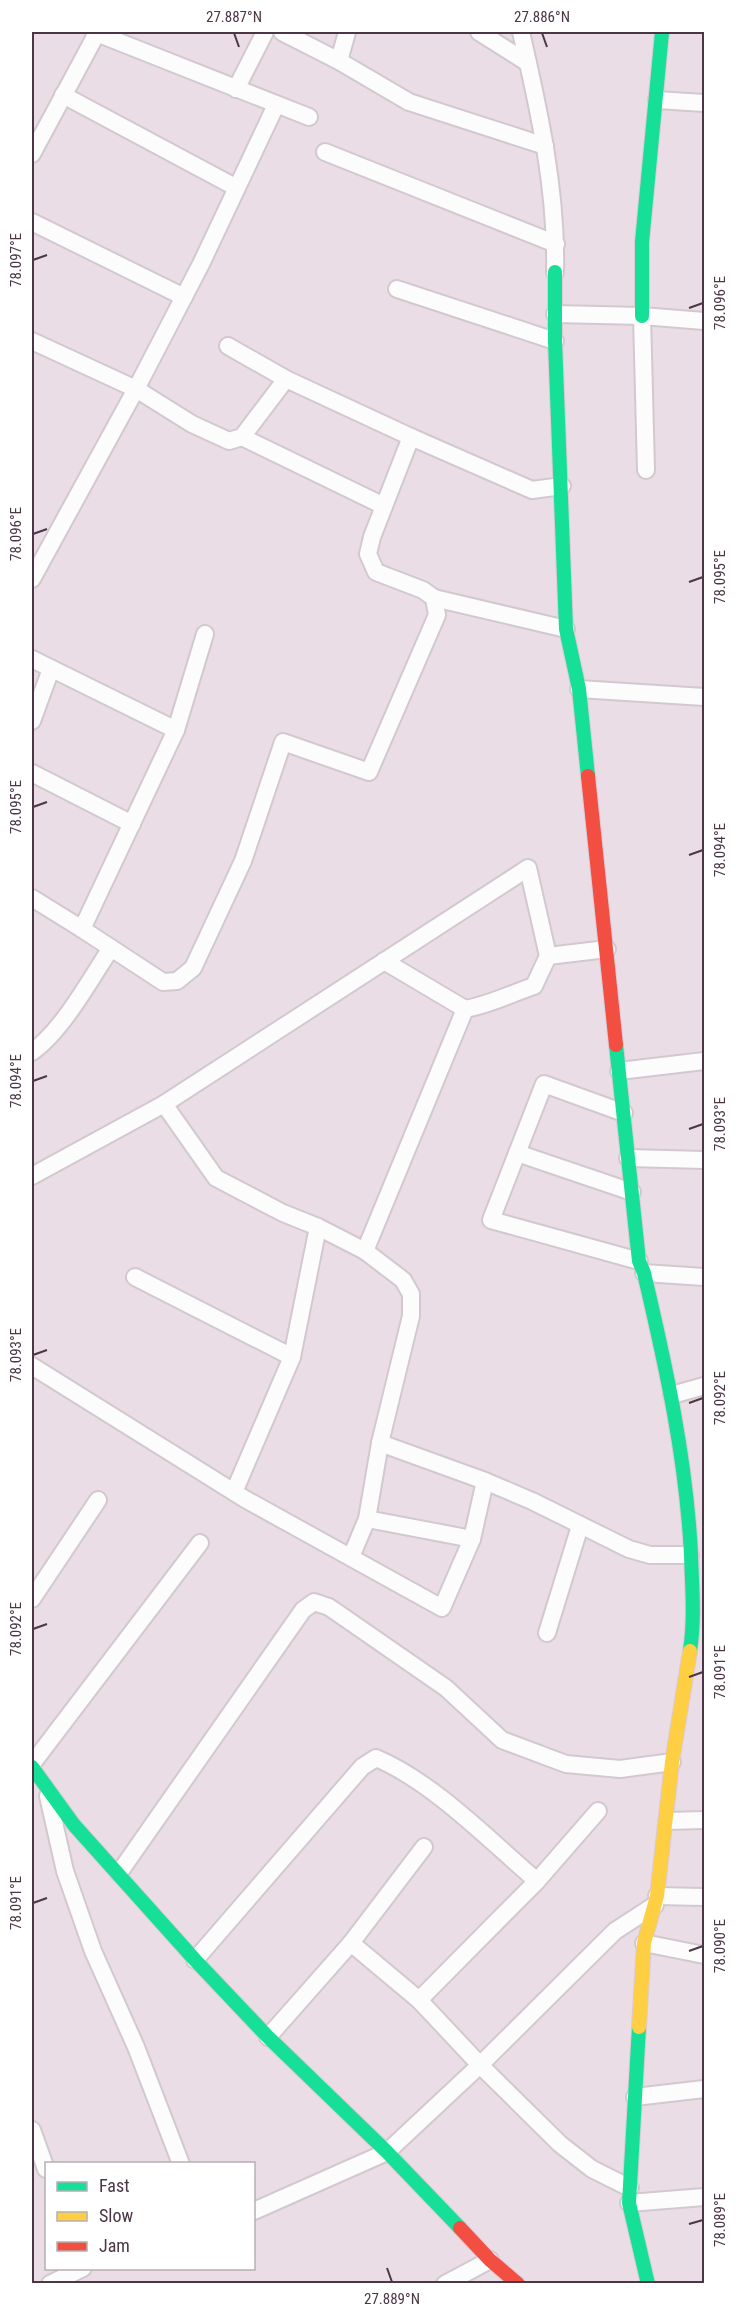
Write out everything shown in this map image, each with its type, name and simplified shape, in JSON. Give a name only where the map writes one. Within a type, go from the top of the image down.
[{"type":"street","points":[[32,154],[95,32],[309,117]]},
{"type":"street","points":[[236,89],[265,32]]},
{"type":"street","points":[[282,32],[339,60],[409,102],[545,146]]},
{"type":"street","points":[[339,60],[347,32]]},
{"type":"street","points":[[479,32],[528,63]]},
{"type":"street","points":[[520,32],[545,146],[556,244],[555,341],[566,629],[579,689],[632,1192],[642,1267],[696,1505],[690,1555],[699,1624],[672,1762],[656,1901],[644,1943],[629,2195],[648,2283]]},
{"type":"street","points":[[646,470],[642,242],[662,32]]},
{"type":"street","points":[[63,95],[237,188]]},
{"type":"street","points":[[657,99],[705,103]]},
{"type":"street","points":[[32,579],[37,556],[136,389],[276,105]]},
{"type":"street","points":[[324,152],[556,244]]},
{"type":"street","points":[[32,222],[183,297]]},
{"type":"street","points":[[397,289],[555,341]]},
{"type":"street","points":[[555,314],[642,316],[705,321]]},
{"type":"street","points":[[32,341],[136,389],[192,424],[229,441],[242,437],[286,379]]},
{"type":"street","points":[[228,346],[286,379],[532,490],[562,486]]},
{"type":"street","points":[[242,437],[384,506]]},
{"type":"street","points":[[411,437],[372,537],[368,554],[376,572],[423,590],[434,598],[566,629]]},
{"type":"street","points":[[32,898],[163,982],[177,981],[193,968],[243,861],[283,742],[369,771],[438,615],[434,598]]},
{"type":"street","points":[[82,929],[176,730],[205,634]]},
{"type":"street","points":[[32,659],[176,730]]},
{"type":"street","points":[[32,721],[51,669]]},
{"type":"street","points":[[579,689],[705,697]]},
{"type":"street","points":[[32,773],[132,824]]},
{"type":"street","points":[[32,1176],[164,1104],[384,961],[528,868],[548,956],[534,986],[505,996],[486,1006],[465,1009],[384,961]]},
{"type":"street","points":[[32,1052],[45,1043],[89,983],[111,948]]},
{"type":"street","points":[[548,956],[607,949]]},
{"type":"street","points":[[365,1251],[465,1009]]},
{"type":"street","points":[[619,1071],[705,1061]]},
{"type":"street","points":[[624,1113],[544,1084],[491,1220],[642,1267],[705,1277]]},
{"type":"street","points":[[164,1104],[216,1178],[283,1213],[318,1227],[365,1251],[403,1280],[411,1294],[411,1316],[380,1443],[367,1519],[351,1557]]},
{"type":"street","points":[[517,1153],[632,1192]]},
{"type":"street","points":[[628,1158],[705,1160]]},
{"type":"street","points":[[234,1492],[292,1357],[318,1227]]},
{"type":"street","points":[[135,1278],[292,1357]]},
{"type":"street","points":[[32,1366],[234,1492],[442,1608],[472,1539],[485,1481]]},
{"type":"street","points":[[672,1395],[705,1386]]},
{"type":"street","points":[[380,1443],[485,1481],[532,1501],[628,1549],[650,1555],[690,1555]]},
{"type":"street","points":[[32,1599],[98,1500]]},
{"type":"street","points":[[367,1519],[472,1539]]},
{"type":"street","points":[[547,1633],[580,1526]]},
{"type":"street","points":[[200,1543],[32,1766],[74,1826],[119,1873],[195,1960],[268,2037],[387,2152],[490,2260],[518,2283]]},
{"type":"street","points":[[119,1873],[303,1610],[314,1602],[329,1607],[446,1688],[502,1740],[566,1764],[620,1768],[672,1762]]},
{"type":"street","points":[[195,1960],[362,1767],[376,1758],[396,1767],[440,1798],[537,1881]]},
{"type":"street","points":[[46,1787],[65,1871],[93,1951],[136,2047],[182,2162]]},
{"type":"street","points":[[419,2000],[537,1881],[598,1811]]},
{"type":"street","points":[[667,1821],[705,1820]]},
{"type":"street","points":[[268,2037],[351,1943],[424,1847]]},
{"type":"street","points":[[255,2211],[387,2152],[480,2065],[615,1931],[656,1901],[705,1897]]},
{"type":"street","points":[[351,1943],[419,2000],[480,2065],[560,2144],[592,2169],[629,2195],[705,2197]]},
{"type":"street","points":[[644,1943],[705,1955]]},
{"type":"street","points":[[635,2097],[705,2089]]},
{"type":"street","points":[[32,2130],[45,2166]]},
{"type":"street","points":[[445,2283],[490,2260]]},
{"type":"street","points":[[50,2283],[79,2270]]},
{"type":"shaded area","points":[[32,32],[704,32],[704,2283],[32,2284]]},
{"type":"traffic: fast","points":[[642,316],[642,242],[662,32]]},
{"type":"traffic: fast","points":[[555,272],[555,341],[566,629],[579,689],[588,776]]},
{"type":"traffic: fast","points":[[616,1045],[639,1261],[644,1273],[667,1378],[685,1482],[691,1554],[690,1651]]},
{"type":"traffic: fast","points":[[32,1767],[74,1825],[195,1960],[268,2037],[387,2152],[460,2228]]},
{"type":"traffic: fast","points":[[639,2027],[629,2203],[648,2284]]},
{"type":"traffic: slow","points":[[639,2027],[644,1943],[657,1896],[672,1762],[690,1651]]},
{"type":"traffic: jam","points":[[588,776],[616,1045]]},
{"type":"traffic: jam","points":[[460,2228],[490,2260],[518,2284]]}]
